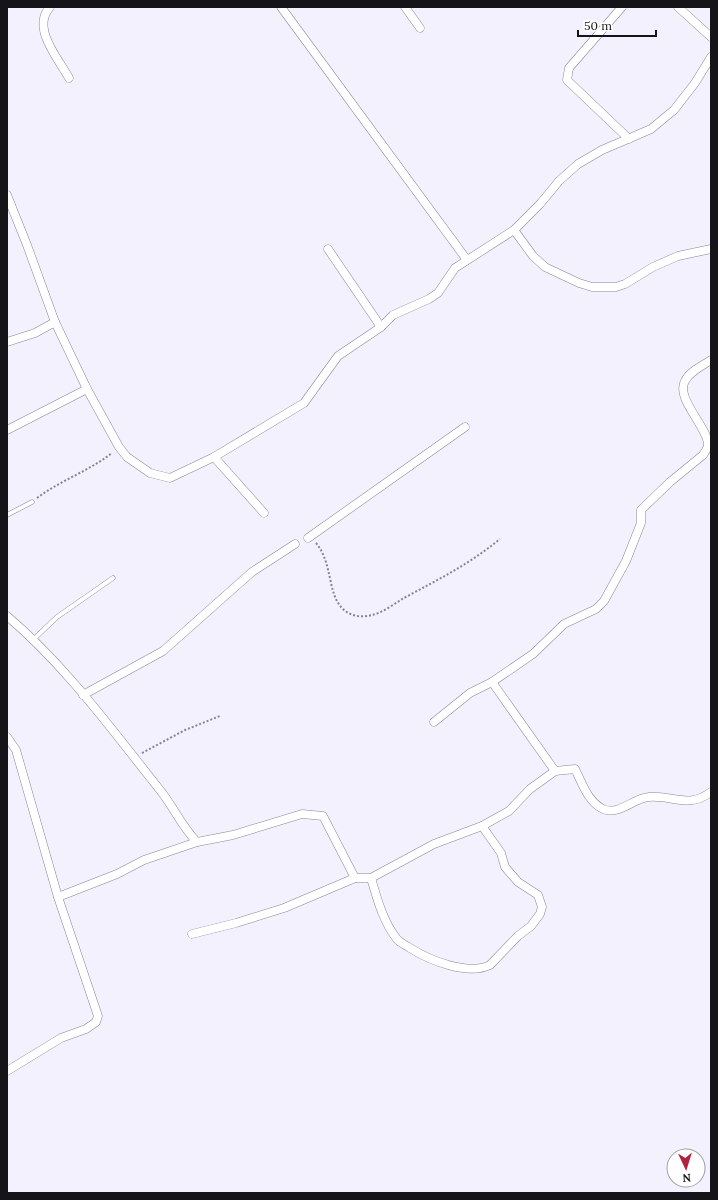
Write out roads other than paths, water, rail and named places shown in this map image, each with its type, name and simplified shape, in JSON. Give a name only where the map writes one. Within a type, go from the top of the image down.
[{"type":"street","points":[[50,7],[45,12],[42,23],[43,33],[69,78]]},
{"type":"street","points":[[281,7],[467,260]]},
{"type":"street","points":[[405,7],[420,28]]},
{"type":"street","points":[[622,7],[569,68],[567,80],[629,139]]},
{"type":"street","points":[[678,7],[710,33]]},
{"type":"street","points":[[7,195],[28,245],[55,322],[87,389],[119,447],[127,457],[150,473],[170,478],[214,457],[304,403],[338,356],[380,327],[393,315],[438,293],[455,268],[514,230],[578,164],[602,150],[651,129],[674,110],[695,83],[711,57]]},
{"type":"street","points":[[514,230],[533,256],[545,268],[592,287],[616,287],[625,284],[659,264],[678,256],[711,249]]},
{"type":"street","points":[[328,249],[380,327]]},
{"type":"street","points":[[7,342],[35,333],[55,322]]},
{"type":"street","points":[[434,722],[470,693],[492,682],[533,654],[564,624],[596,609],[604,601],[626,561],[641,523],[641,510],[670,482],[703,455],[708,445],[707,439],[683,391],[684,382],[692,372],[711,360]]},
{"type":"street","points":[[7,430],[87,389]]},
{"type":"street","points":[[308,538],[465,427]]},
{"type":"street","points":[[214,457],[264,513]]},
{"type":"street","points":[[83,695],[163,651],[252,572],[295,544]]},
{"type":"street","points":[[7,616],[34,639],[83,695],[164,794],[190,835],[197,842]]},
{"type":"street","points":[[492,682],[555,771]]},
{"type":"street","points":[[7,737],[16,750],[58,897],[98,1016],[96,1022],[86,1029],[61,1038],[7,1071]]},
{"type":"street","points":[[192,934],[236,923],[284,908],[355,878],[372,878],[434,844],[482,826],[509,811],[530,789],[555,771],[575,769],[593,803],[604,810],[621,809],[639,799],[649,797],[665,797],[681,802],[705,797],[711,792]]},
{"type":"street","points":[[58,897],[117,874],[144,860],[197,842],[233,835],[302,814],[323,816],[355,878]]},
{"type":"street","points":[[372,878],[378,904],[397,940],[420,954],[455,967],[485,968],[490,966],[518,936],[531,926],[540,914],[542,907],[538,895],[518,882],[505,867],[501,853],[482,826]]},
{"type":"lane","points":[[7,515],[32,502]]},
{"type":"lane","points":[[34,639],[57,617],[113,578]]}]
